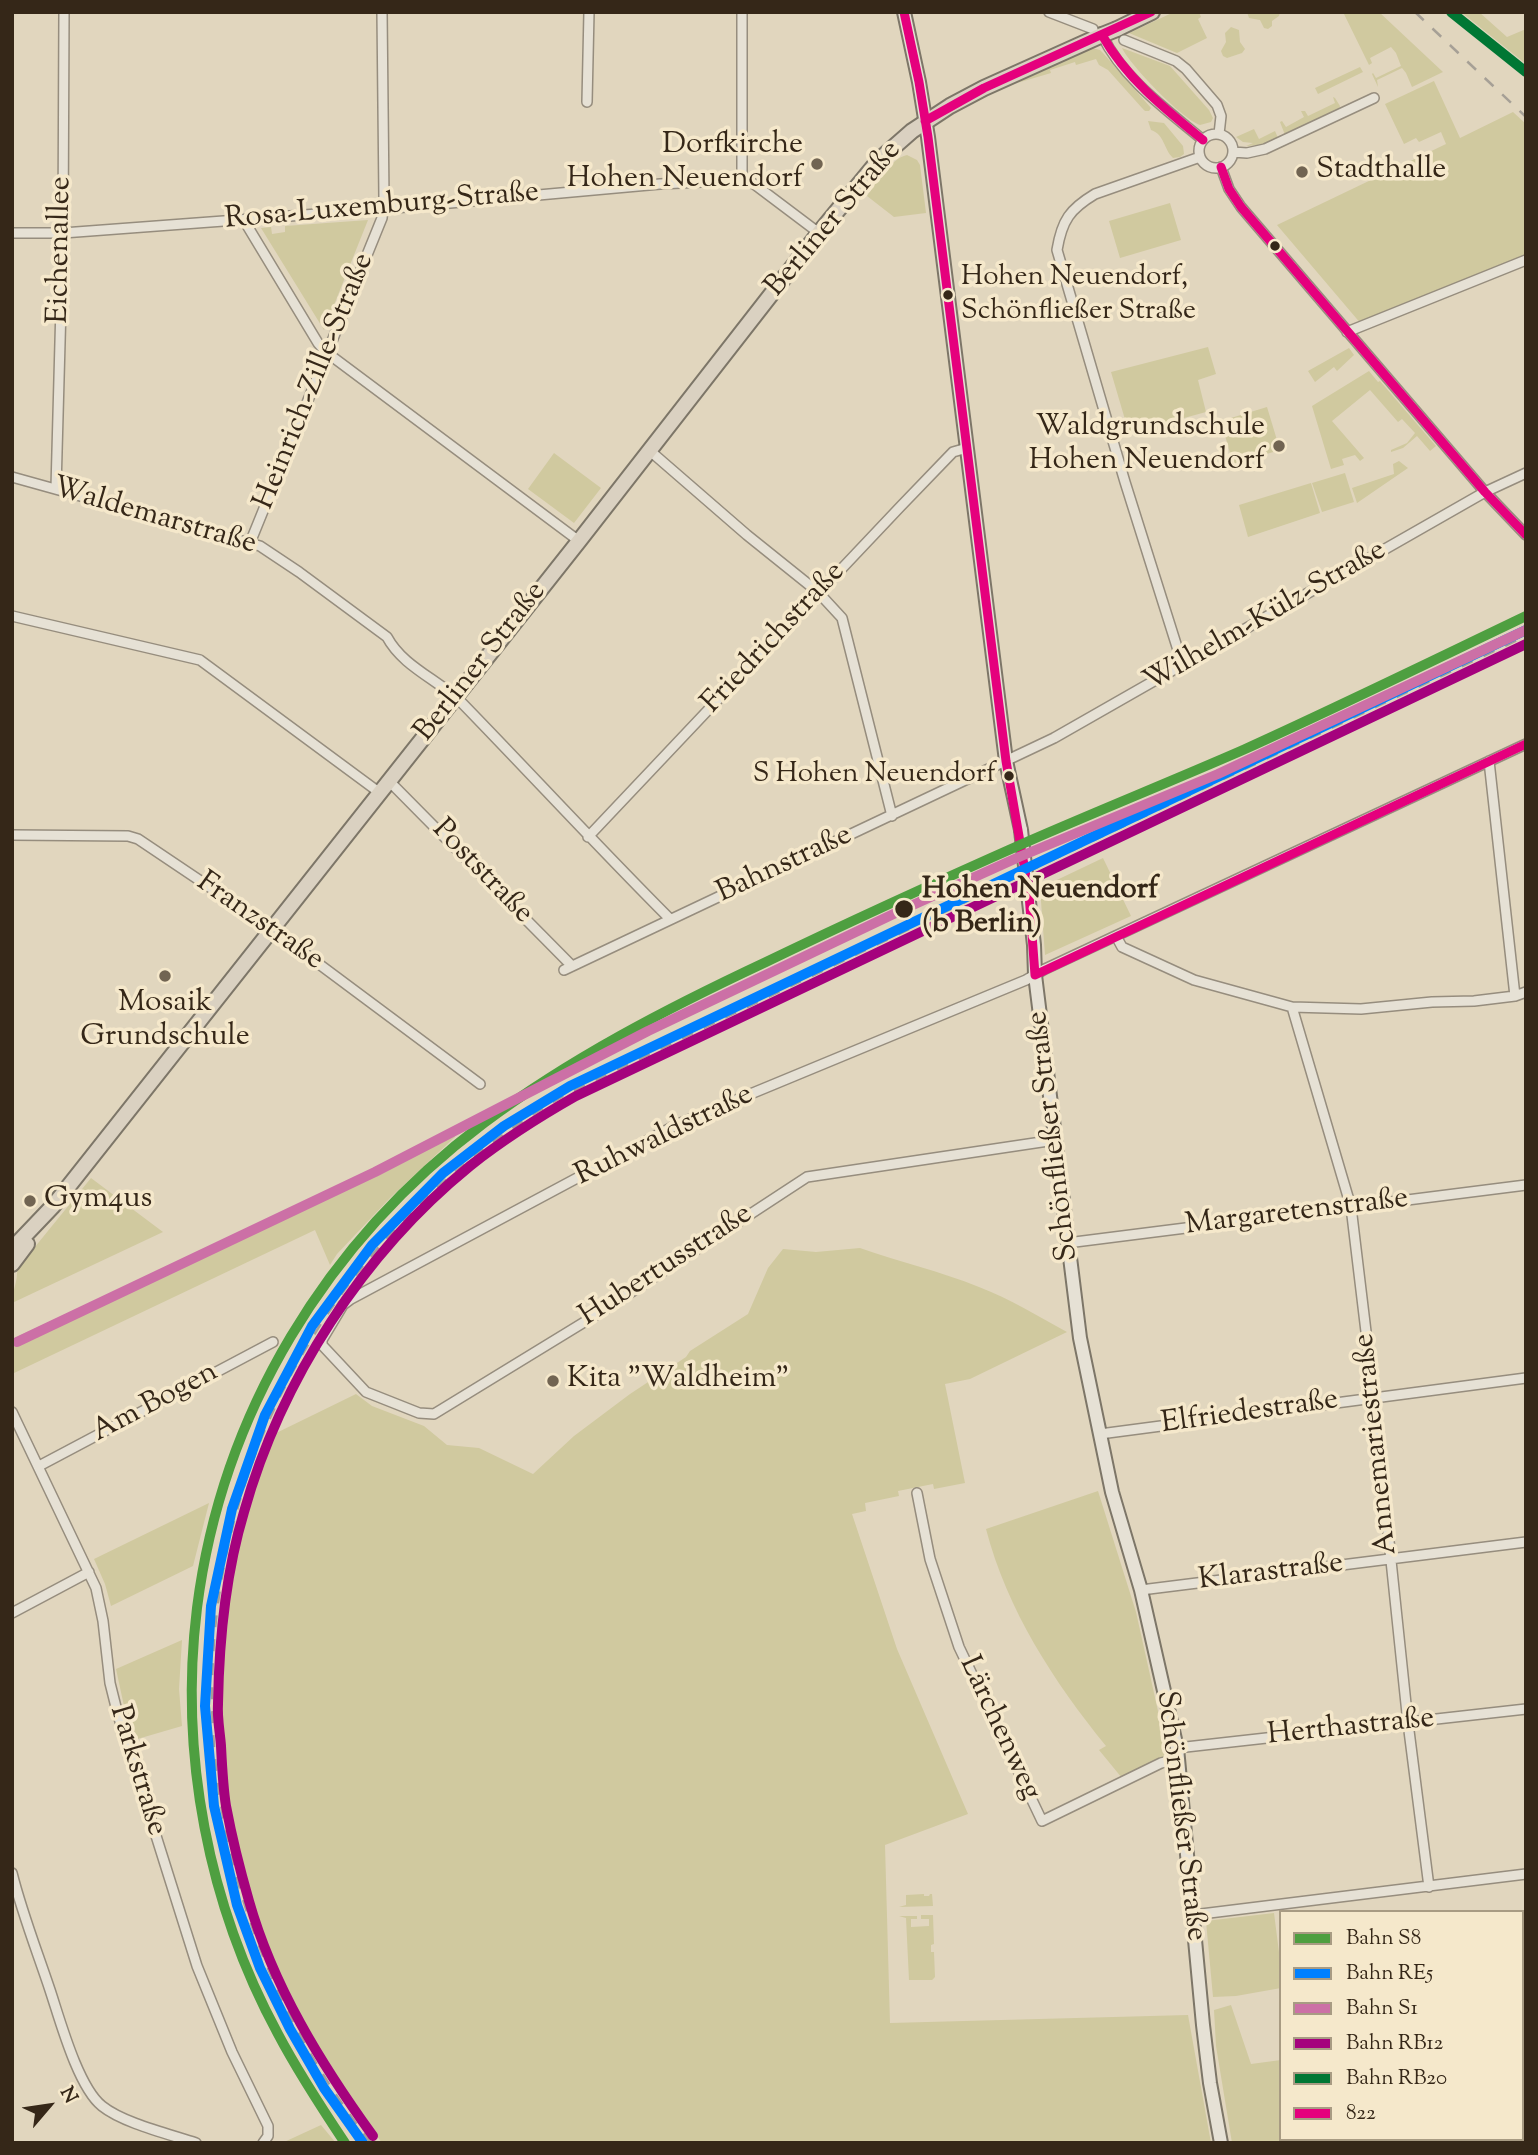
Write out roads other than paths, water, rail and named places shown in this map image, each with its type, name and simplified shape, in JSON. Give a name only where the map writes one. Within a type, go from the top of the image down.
[{"type":"main road","name":"Schönfließer Straße","points":[[904,12],[925,121],[1006,761],[1021,830],[1035,975],[1080,1338],[1118,1514],[1141,1590],[1177,1753],[1209,2072],[1221,2143]]},
{"type":"main road","name":"Berliner Straße","points":[[12,1249],[47,1213],[819,233],[884,155],[925,121],[984,88],[1099,36],[1120,34],[1152,12]]},
{"type":"main road","name":"Berliner Straße","points":[[12,1264],[43,1224],[47,1213]]},
{"type":"street","name":"Eichenallee","points":[[56,488],[63,233],[64,12]]},
{"type":"street","name":"Heinrich-Zille-Straße","points":[[250,542],[384,209],[382,12]]},
{"type":"street","points":[[587,102],[589,12]]},
{"type":"street","points":[[742,12],[742,180],[754,184],[819,233]]},
{"type":"street","points":[[1049,12],[1099,36],[1152,98],[1203,140]]},
{"type":"street","points":[[1120,34],[1176,61],[1186,69],[1217,105],[1221,116],[1219,134]]},
{"type":"street","points":[[1233,152],[1247,153],[1265,149],[1374,97]]},
{"type":"street","points":[[1211,134],[1219,134],[1228,139],[1233,152],[1229,161],[1221,167],[1210,167],[1200,157],[1199,148],[1203,140],[1211,134]]},
{"type":"street","points":[[1183,666],[1129,495],[1057,250],[1063,223],[1071,211],[1084,201],[1095,194],[1200,157]]},
{"type":"street","points":[[1221,167],[1229,189],[1241,207],[1485,492],[1526,535]]},
{"type":"street","name":"Rosa-Luxemburg-Straße","points":[[12,233],[63,233],[384,209],[660,184],[742,180]]},
{"type":"street","points":[[246,219],[248,227],[326,352],[579,541]]},
{"type":"street","points":[[1347,332],[1526,260]]},
{"type":"street","name":"Friedrichstraße","points":[[588,837],[953,452],[967,448]]},
{"type":"street","points":[[649,450],[818,592],[842,618],[892,816]]},
{"type":"street","name":"Wilhelm-Külz-Straße","points":[[1006,761],[1054,738],[1183,666],[1485,492],[1526,473]]},
{"type":"street","name":"Waldemarstraße","points":[[12,477],[250,542],[299,572],[387,637],[393,648],[404,658],[455,696],[588,837],[670,919]]},
{"type":"street","name":"Poststraße","points":[[12,615],[201,660],[384,787],[568,968]]},
{"type":"street","name":"Ruhwaldstraße","points":[[322,1340],[346,1302],[678,1124],[959,1009],[1035,975],[1526,744]]},
{"type":"street","name":"Bahnstraße","points":[[568,968],[1006,761]]},
{"type":"street","points":[[1489,761],[1515,996]]},
{"type":"street","name":"Franzstraße","points":[[12,835],[128,836],[138,839],[272,929],[480,1084]]},
{"type":"street","points":[[1116,936],[1122,947],[1194,980],[1293,1007],[1361,1009],[1526,995]]},
{"type":"street","name":"Annemariestraße","points":[[1293,1007],[1351,1207],[1392,1559],[1408,1723],[1429,1887]]},
{"type":"street","name":"Hubertusstraße","points":[[322,1340],[323,1347],[366,1392],[419,1413],[434,1414],[604,1310],[807,1177],[1055,1140]]},
{"type":"street","name":"Margaretenstraße","points":[[1068,1243],[1526,1185]]},
{"type":"street","name":"Am Bogen","points":[[39,1466],[273,1342]]},
{"type":"street","name":"Elfriedestraße","points":[[1100,1434],[1526,1378]]},
{"type":"street","name":"Parkstraße","points":[[12,1412],[89,1572],[101,1607],[109,1673],[118,1716],[187,1937],[232,2052],[268,2128],[268,2136],[263,2143]]},
{"type":"street","name":"Lärchenweg","points":[[917,1493],[930,1559],[959,1647],[1042,1821],[1177,1753]]},
{"type":"street","name":"Klarastraße","points":[[1141,1590],[1526,1542]]},
{"type":"street","points":[[12,1613],[89,1572]]},
{"type":"street","name":"Herthastraße","points":[[1177,1753],[1526,1709]]},
{"type":"street","points":[[12,1873],[20,1904],[68,2040],[92,2096],[115,2114],[196,2143]]},
{"type":"street","points":[[1193,1915],[1526,1874]]},
{"type":"railway","points":[[1415,12],[1526,117]]},
{"type":"railway","points":[[371,2143],[286,2008],[233,1865],[212,1718],[223,1572],[264,1433],[335,1303],[435,1189],[565,1095],[1526,636]]},
{"type":"rail line","name":"RB20","points":[[1451,12],[1526,72]]},
{"type":"rail line","name":"S8","points":[[345,2143],[278,2034],[233,1934],[204,1827],[192,1718],[192,1663],[197,1608],[210,1536],[230,1466],[257,1400],[291,1336],[331,1277],[376,1221],[428,1170],[484,1123],[551,1077],[621,1035],[693,997],[864,916],[1029,841],[1243,750],[1526,616]]},
{"type":"rail line","name":"RE5","points":[[363,2143],[324,2088],[290,2029],[260,1968],[237,1905],[214,1806],[205,1706],[211,1606],[232,1509],[265,1415],[312,1326],[372,1245],[443,1173],[504,1126],[570,1086],[1526,630]]},
{"type":"rail line","name":"S1","points":[[17,1342],[375,1172],[648,1031],[904,909],[1019,857],[1218,774],[1526,630]]},
{"type":"rail line","name":"RB12","points":[[373,2136],[300,2023],[259,1933],[239,1866],[226,1806],[218,1709],[222,1631],[228,1583],[244,1512],[260,1463],[280,1414],[304,1367],[361,1279],[431,1200],[470,1166],[522,1129],[576,1096],[1526,644]]},
{"type":"place","name":"Dorfkirche Hohen Neuendorf","points":[[817,164]]},
{"type":"place","name":"Stadthalle","points":[[1302,172]]},
{"type":"place","name":"Hohen Neuendorf, Schönfließer Straße","points":[[948,295]]},
{"type":"place","name":"Waldgrundschule Hohen Neuendorf","points":[[1279,446]]},
{"type":"place","name":"S Hohen Neuendorf","points":[[1009,776]]},
{"type":"place","name":"Hohen Neuendorf (b Berlin)","points":[[904,909]]},
{"type":"place","name":"Mosaik Grundschule","points":[[165,976]]},
{"type":"place","name":"Gym4us","points":[[30,1201]]},
{"type":"place","name":"Kita \"Waldheim\"","points":[[553,1381]]}]
